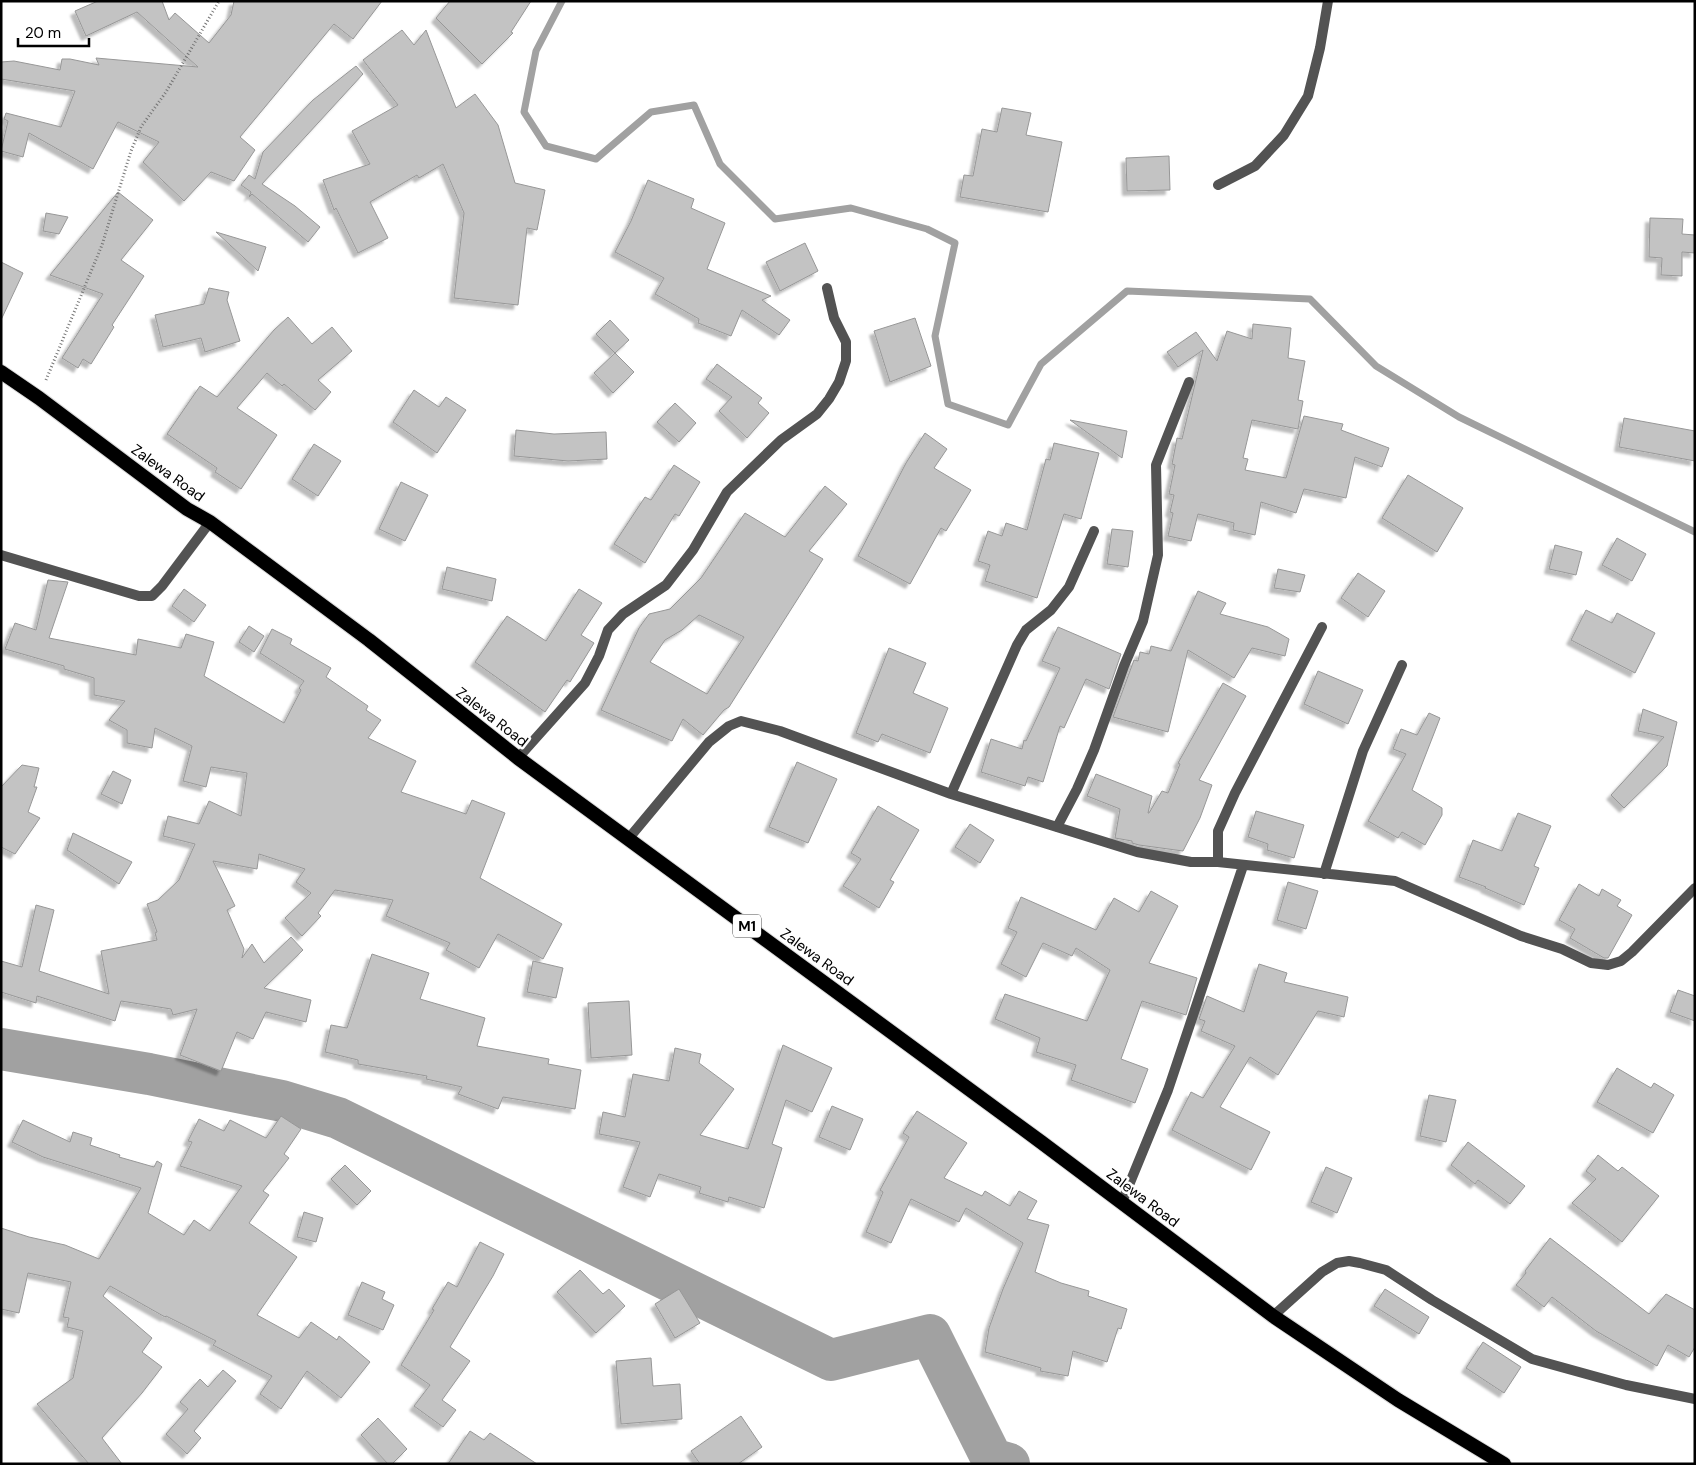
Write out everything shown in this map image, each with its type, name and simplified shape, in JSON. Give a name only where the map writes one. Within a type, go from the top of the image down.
[{"type":"highway","name":"Zalewa Road","points":[[1,372],[39,398],[187,509],[210,522],[369,640],[518,758],[630,838],[1273,1316],[1398,1400],[1504,1464]]},
{"type":"street","points":[[1218,185],[1255,166],[1284,135],[1308,96],[1320,48],[1328,1]]},
{"type":"street","points":[[518,758],[585,683],[599,656],[608,630],[622,614],[666,585],[693,550],[727,492],[781,440],[817,414],[829,399],[839,382],[846,361],[846,342],[834,318],[827,288]]},
{"type":"street","points":[[1057,827],[1077,789],[1094,750],[1124,666],[1143,621],[1158,555],[1156,465],[1189,382]]},
{"type":"street","points":[[1,555],[139,596],[152,596],[162,586],[210,522]]},
{"type":"street","points":[[950,794],[1017,645],[1026,630],[1051,610],[1069,587],[1094,531]]},
{"type":"street","points":[[1218,862],[1218,831],[1235,793],[1322,627]]},
{"type":"street","points":[[1324,874],[1363,751],[1402,665]]},
{"type":"street","points":[[630,838],[709,742],[729,726],[741,721],[780,731],[950,794],[1137,852],[1191,862],[1218,862],[1395,881],[1521,936],[1562,949],[1591,964],[1608,965],[1621,961],[1695,888]]},
{"type":"street","points":[[1122,1202],[1168,1090],[1243,866]]},
{"type":"street","points":[[1273,1316],[1322,1272],[1337,1263],[1349,1261],[1360,1263],[1386,1270],[1432,1300],[1532,1359],[1626,1385],[1695,1399]]},
{"type":"path","points":[[39,398],[102,245],[131,151],[141,127],[166,92],[219,1]]},
{"type":"building","points":[[98,1],[162,1],[169,20],[175,13],[209,43],[231,15],[234,1],[382,1],[353,39],[334,24],[240,137],[255,150],[234,181],[211,172],[184,201],[143,162],[159,142],[118,122],[93,169],[29,133],[23,157],[1,151],[8,121],[4,119],[6,113],[61,127],[75,91],[1,79],[1,62],[14,61],[60,70],[62,59],[99,65],[96,58],[198,67],[137,12],[86,36],[75,11]]},
{"type":"building","points":[[450,1],[531,1],[511,32],[513,33],[482,64],[436,18]]},
{"type":"building","points":[[402,30],[414,45],[426,30],[456,108],[475,94],[498,125],[515,183],[545,190],[537,230],[527,228],[518,305],[454,298],[464,213],[443,164],[419,178],[417,175],[370,202],[388,238],[358,253],[336,208],[334,210],[323,180],[370,164],[352,131],[398,105],[363,60]]},
{"type":"building","points":[[356,66],[363,74],[262,184],[295,206],[320,227],[308,242],[252,194],[249,197],[251,192],[241,185],[249,175],[255,179],[263,152],[313,100]]},
{"type":"building","points":[[1002,108],[1031,113],[1026,135],[1062,142],[1048,212],[960,197],[964,175],[973,176],[982,129],[997,132]]},
{"type":"building","points":[[1169,156],[1170,190],[1127,191],[1126,158]]},
{"type":"building","points":[[648,180],[694,199],[691,208],[725,223],[707,269],[771,296],[762,300],[790,320],[779,335],[742,310],[731,336],[698,323],[699,319],[655,294],[664,278],[615,252],[631,221]]},
{"type":"building","points":[[118,192],[153,220],[121,260],[144,276],[112,325],[114,327],[91,364],[83,359],[78,368],[62,358],[103,294],[50,275]]},
{"type":"building","points":[[46,213],[68,217],[59,234],[43,231]]},
{"type":"building","points":[[1650,218],[1683,219],[1682,234],[1695,235],[1695,253],[1682,252],[1682,276],[1661,275],[1662,258],[1649,257]]},
{"type":"building","points":[[216,232],[266,247],[258,271]]},
{"type":"building","points":[[805,243],[818,271],[780,291],[766,262]]},
{"type":"building","points":[[1,262],[23,273],[1,320]]},
{"type":"building","points":[[209,288],[229,292],[227,300],[240,341],[205,352],[201,338],[163,347],[155,315],[204,304]]},
{"type":"building","points":[[288,317],[312,344],[332,327],[352,351],[318,380],[331,392],[315,410],[284,384],[282,386],[267,373],[237,408],[277,435],[241,489],[215,472],[217,468],[167,434],[200,386],[217,397],[274,330]]},
{"type":"building","points":[[915,318],[931,366],[890,382],[874,331]]},
{"type":"building","points":[[610,320],[629,340],[615,353],[596,334]]},
{"type":"building","points":[[1253,324],[1291,328],[1288,358],[1305,361],[1298,400],[1303,401],[1298,429],[1252,420],[1243,458],[1248,459],[1245,470],[1286,478],[1304,416],[1343,424],[1341,430],[1389,448],[1382,467],[1355,457],[1346,498],[1304,489],[1296,513],[1261,502],[1255,535],[1233,530],[1234,523],[1198,514],[1191,541],[1168,536],[1173,513],[1170,512],[1174,495],[1169,494],[1175,465],[1172,464],[1177,438],[1182,439],[1203,350],[1178,367],[1167,352],[1196,332],[1217,361],[1227,331],[1252,339]]},
{"type":"building","points":[[615,353],[634,372],[613,393],[594,373]]},
{"type":"building","points":[[717,364],[762,398],[758,403],[769,413],[747,438],[719,411],[732,397],[706,379]]},
{"type":"building","points":[[414,390],[439,407],[446,397],[466,410],[437,453],[393,422]]},
{"type":"building","points":[[675,403],[696,423],[679,442],[657,422]]},
{"type":"building","points":[[1624,418],[1695,431],[1695,461],[1619,447]]},
{"type":"building","points":[[1070,420],[1127,431],[1122,458]]},
{"type":"building","points":[[516,430],[554,434],[606,432],[607,459],[568,461],[514,456]]},
{"type":"building","points":[[925,433],[947,449],[934,468],[971,490],[946,531],[941,528],[910,584],[858,556],[906,463]]},
{"type":"building","points":[[1054,443],[1099,453],[1081,519],[1064,514],[1037,598],[985,581],[990,565],[978,561],[988,531],[1002,536],[1006,523],[1027,530],[1046,459],[1050,460]]},
{"type":"building","points":[[314,444],[341,461],[318,496],[292,479]]},
{"type":"building","points":[[674,465],[700,482],[679,516],[675,514],[645,563],[614,544],[645,497],[651,500]]},
{"type":"building","points":[[1408,475],[1463,508],[1437,552],[1382,518]]},
{"type":"building","points":[[401,482],[428,495],[405,541],[379,529]]},
{"type":"building","points":[[825,486],[847,504],[809,551],[823,559],[729,707],[724,710],[703,735],[683,719],[672,741],[601,710],[639,628],[649,614],[670,609],[701,578],[745,513],[785,537]],"holes":[[[699,615],[744,637],[707,694],[650,662],[665,640],[682,630]]]},
{"type":"building","points":[[1112,529],[1133,531],[1128,567],[1107,564]]},
{"type":"building","points":[[1617,538],[1646,554],[1632,581],[1602,565]]},
{"type":"building","points":[[1555,545],[1582,552],[1576,575],[1549,569]]},
{"type":"building","points":[[447,567],[496,579],[492,601],[442,589]]},
{"type":"building","points":[[1278,569],[1305,575],[1300,592],[1274,588]]},
{"type":"building","points":[[1358,573],[1385,591],[1368,617],[1341,598]]},
{"type":"building","points":[[48,580],[68,582],[49,638],[136,655],[138,639],[181,648],[186,634],[214,642],[204,676],[284,723],[301,690],[299,688],[304,681],[260,653],[272,629],[292,639],[290,644],[331,668],[326,677],[368,706],[366,710],[381,720],[368,738],[416,761],[401,792],[466,814],[472,800],[505,813],[480,878],[562,924],[543,959],[498,934],[479,968],[446,950],[450,943],[386,916],[393,900],[335,890],[318,913],[321,916],[302,936],[285,918],[311,893],[296,882],[305,869],[259,854],[257,869],[213,861],[235,906],[227,910],[244,949],[242,958],[252,944],[264,963],[291,937],[303,950],[264,988],[311,1000],[306,1022],[266,1012],[253,1039],[237,1032],[221,1071],[180,1055],[197,1009],[173,1015],[171,1009],[121,1001],[115,1021],[37,996],[36,1003],[1,992],[1,961],[22,967],[36,905],[54,910],[39,971],[109,994],[101,951],[157,940],[155,933],[157,932],[147,904],[158,900],[179,880],[195,844],[163,836],[168,816],[199,824],[209,801],[241,816],[247,773],[211,767],[206,787],[183,781],[192,746],[155,728],[152,748],[127,743],[127,730],[109,720],[125,701],[94,695],[94,678],[64,669],[64,666],[5,649],[15,623],[36,630]]},
{"type":"building","points":[[184,589],[206,605],[194,622],[172,606]]},
{"type":"building","points":[[579,589],[602,603],[581,635],[594,643],[570,682],[567,680],[545,712],[475,662],[507,616],[546,641]]},
{"type":"building","points":[[1198,591],[1226,603],[1220,614],[1268,627],[1289,639],[1285,656],[1252,648],[1234,678],[1188,650],[1168,732],[1113,717],[1134,660],[1138,661],[1140,652],[1149,654],[1151,646],[1171,651]]},
{"type":"building","points":[[1586,610],[1612,623],[1617,613],[1655,633],[1635,673],[1571,640]]},
{"type":"building","points":[[249,626],[264,636],[254,652],[239,642]]},
{"type":"building","points":[[1058,627],[1121,654],[1109,689],[1086,679],[1064,728],[1060,726],[1043,782],[1028,777],[1025,786],[981,772],[991,739],[1022,749],[1024,740],[1026,741],[1060,668],[1042,661]]},
{"type":"building","points":[[889,648],[926,663],[913,693],[948,708],[930,753],[882,734],[878,742],[856,733]]},
{"type":"building","points":[[1318,671],[1363,690],[1348,724],[1304,704]]},
{"type":"building","points":[[1223,683],[1246,696],[1199,780],[1212,785],[1200,818],[1183,851],[1139,845],[1132,843],[1132,841],[1115,838],[1120,809],[1087,796],[1096,774],[1152,796],[1149,813],[1162,791],[1168,793],[1180,764],[1178,763]]},
{"type":"building","points":[[1643,709],[1677,722],[1667,766],[1624,808],[1611,795],[1664,737],[1638,731]]},
{"type":"building","points":[[1429,713],[1440,718],[1412,790],[1442,808],[1442,815],[1425,845],[1402,832],[1398,838],[1368,821],[1406,754],[1393,749],[1401,729],[1417,735]]},
{"type":"building","points":[[797,762],[837,779],[808,843],[769,827]]},
{"type":"building","points":[[22,765],[39,768],[34,787],[37,787],[28,812],[40,818],[15,854],[1,847],[1,787]]},
{"type":"building","points":[[113,771],[131,780],[122,804],[101,794]]},
{"type":"building","points":[[878,806],[919,830],[890,880],[894,882],[879,908],[843,886],[861,859],[851,853]]},
{"type":"building","points":[[1256,811],[1304,825],[1294,858],[1267,850],[1268,844],[1248,837]]},
{"type":"building","points":[[1518,813],[1551,826],[1534,866],[1539,868],[1524,905],[1459,877],[1473,840],[1502,851]]},
{"type":"building","points":[[970,824],[994,840],[980,863],[955,847]]},
{"type":"building","points":[[73,833],[132,862],[119,884],[67,850]]},
{"type":"building","points":[[1288,882],[1318,891],[1306,929],[1277,920]]},
{"type":"building","points":[[1579,884],[1599,896],[1602,889],[1621,900],[1617,906],[1632,915],[1608,958],[1604,958],[1570,938],[1575,929],[1559,920]]},
{"type":"building","points":[[1151,891],[1178,906],[1149,963],[1197,978],[1186,1015],[1142,1001],[1121,1059],[1148,1069],[1135,1103],[1071,1080],[1076,1065],[1036,1052],[1040,1038],[995,1019],[1005,994],[1087,1021],[1110,970],[1076,948],[1072,956],[1043,943],[1026,977],[1001,964],[1017,932],[1008,928],[1021,897],[1096,930],[1114,898],[1139,912]]},
{"type":"building","points":[[372,954],[429,973],[420,999],[485,1018],[477,1046],[549,1059],[548,1064],[581,1070],[575,1109],[503,1097],[498,1109],[458,1094],[462,1087],[426,1079],[427,1076],[358,1064],[358,1060],[325,1052],[331,1025],[347,1028]]},
{"type":"building","points":[[533,961],[563,968],[556,998],[527,992]]},
{"type":"building","points":[[1259,964],[1287,973],[1284,982],[1348,997],[1344,1017],[1318,1011],[1278,1075],[1250,1057],[1220,1107],[1270,1132],[1251,1170],[1172,1130],[1191,1092],[1203,1098],[1235,1046],[1201,1031],[1205,1021],[1199,1019],[1207,996],[1244,1012]]},
{"type":"building","points":[[1678,990],[1695,996],[1695,1021],[1670,1012]]},
{"type":"building","points":[[629,1001],[632,1055],[591,1058],[588,1003]]},
{"type":"building","points":[[783,1045],[832,1068],[812,1112],[786,1100],[772,1144],[782,1148],[764,1208],[729,1197],[728,1202],[699,1193],[701,1187],[659,1174],[650,1197],[623,1187],[640,1142],[599,1134],[603,1112],[625,1117],[633,1074],[669,1081],[675,1048],[701,1054],[699,1063],[734,1089],[700,1135],[748,1149]]},
{"type":"building","points":[[1617,1068],[1651,1088],[1654,1083],[1674,1095],[1653,1133],[1597,1102]]},
{"type":"building","points":[[1429,1095],[1456,1100],[1446,1142],[1420,1136]]},
{"type":"building","points":[[832,1106],[863,1119],[850,1150],[819,1137]]},
{"type":"building","points":[[917,1111],[967,1143],[944,1178],[982,1196],[985,1191],[1010,1206],[1019,1191],[1037,1201],[1027,1219],[1049,1225],[1035,1272],[1061,1283],[1089,1291],[1088,1296],[1127,1309],[1121,1329],[1118,1328],[1107,1362],[1073,1351],[1068,1376],[1040,1371],[1041,1368],[985,1352],[989,1328],[1023,1243],[966,1208],[959,1222],[911,1199],[891,1243],[866,1232],[883,1192],[880,1190],[909,1137],[903,1133]]},
{"type":"building","points":[[281,1116],[301,1129],[284,1154],[289,1158],[263,1191],[269,1195],[249,1223],[297,1257],[257,1315],[299,1338],[311,1322],[337,1340],[339,1336],[370,1362],[341,1398],[307,1371],[281,1409],[260,1394],[272,1376],[213,1345],[216,1341],[165,1317],[110,1286],[103,1296],[152,1338],[142,1352],[162,1367],[142,1393],[102,1438],[122,1464],[89,1464],[37,1404],[73,1378],[83,1331],[67,1327],[69,1318],[63,1317],[71,1282],[28,1273],[19,1313],[1,1309],[1,1228],[29,1237],[65,1245],[99,1259],[141,1188],[43,1157],[12,1142],[23,1120],[70,1142],[73,1132],[92,1138],[90,1145],[120,1155],[119,1157],[154,1167],[157,1161],[162,1164],[148,1213],[184,1235],[194,1220],[210,1231],[242,1186],[180,1166],[192,1142],[188,1141],[199,1119],[224,1131],[230,1120],[266,1138]]},
{"type":"building","points":[[1468,1142],[1525,1186],[1510,1204],[1478,1180],[1475,1184],[1451,1165]]},
{"type":"building","points":[[1598,1155],[1618,1171],[1622,1167],[1659,1196],[1622,1242],[1572,1203],[1596,1179],[1586,1171]]},
{"type":"building","points":[[345,1165],[371,1191],[357,1205],[331,1179]]},
{"type":"building","points":[[1326,1167],[1352,1178],[1337,1213],[1311,1202]]},
{"type":"building","points":[[304,1212],[323,1218],[316,1242],[297,1237]]},
{"type":"building","points":[[1550,1238],[1649,1314],[1666,1294],[1695,1310],[1695,1347],[1689,1357],[1668,1345],[1657,1366],[1596,1331],[1552,1297],[1544,1307],[1516,1285]]},
{"type":"building","points":[[480,1242],[504,1254],[493,1276],[450,1347],[470,1361],[442,1400],[456,1410],[443,1427],[414,1406],[430,1385],[401,1365],[434,1310],[432,1309],[448,1282],[457,1287]]},
{"type":"building","points":[[580,1270],[603,1294],[609,1289],[625,1306],[596,1333],[557,1292]]},
{"type":"building","points":[[362,1282],[385,1292],[382,1299],[394,1305],[383,1330],[348,1315]]},
{"type":"building","points":[[679,1289],[700,1323],[675,1338],[655,1304]]},
{"type":"building","points":[[1385,1289],[1429,1317],[1419,1334],[1374,1306]]},
{"type":"building","points":[[1483,1342],[1521,1367],[1504,1393],[1466,1368]]},
{"type":"building","points":[[651,1358],[653,1386],[680,1384],[682,1419],[621,1424],[616,1361]]},
{"type":"building","points":[[223,1370],[236,1381],[194,1431],[201,1438],[187,1454],[166,1434],[188,1409],[180,1402],[200,1379],[208,1387]]},
{"type":"building","points":[[741,1416],[762,1447],[738,1464],[700,1464],[691,1451]]},
{"type":"building","points":[[378,1418],[407,1449],[392,1464],[388,1464],[361,1435]]},
{"type":"building","points":[[470,1431],[484,1440],[490,1433],[537,1464],[448,1464]]},
{"type":"waterway","points":[[562,1],[536,51],[524,112],[546,146],[596,159],[651,112],[694,105],[720,164],[775,219],[851,208],[927,229],[955,243],[935,336],[948,404],[1008,425],[1041,364],[1127,291],[1310,299],[1376,366],[1459,417],[1695,532]]},
{"type":"waterway","points":[[1,1049],[149,1074],[282,1101],[338,1118],[831,1360],[930,1335],[992,1459],[1009,1464]]}]
